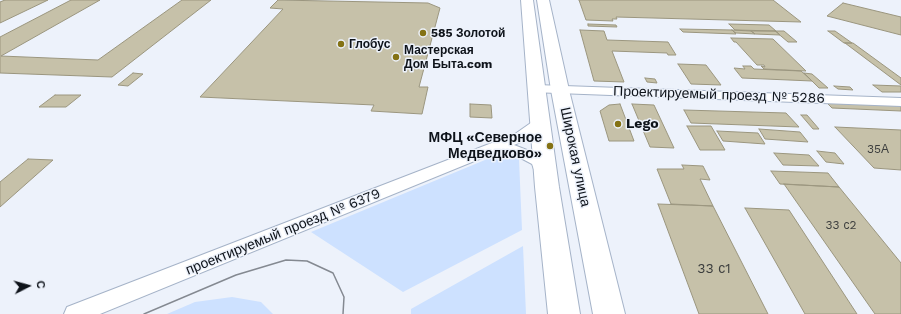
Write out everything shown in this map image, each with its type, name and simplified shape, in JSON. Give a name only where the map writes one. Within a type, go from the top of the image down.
[{"type":"main road","name":"Широкая улица","points":[[527,0],[547,187],[564,314]]},
{"type":"main road","name":"Широкая улица","points":[[542,0],[609,314]]},
{"type":"street","name":"Проектируемый проезд № 5286","points":[[536,89],[901,102]]},
{"type":"street","name":"проектируемый проезд № 6379","points":[[75,314],[491,149],[520,137],[540,123]]},
{"type":"street","name":"проектируемый проезд № 6379","points":[[491,149],[509,148],[539,161],[547,187]]},
{"type":"shaded area","points":[[509,154],[519,159],[522,230],[403,292],[311,232],[497,155]]},
{"type":"shaded area","points":[[523,246],[526,314],[411,314],[411,309]]},
{"type":"shaded area","points":[[232,297],[261,302],[273,314],[167,314],[195,302]]},
{"type":"building","points":[[5,0],[48,0],[0,23],[0,2]]},
{"type":"building","points":[[71,0],[100,0],[1,56],[98,60],[182,0],[211,0],[112,77],[0,73],[0,37]]},
{"type":"building","name":"Глобус","points":[[278,0],[428,3],[440,8],[419,87],[428,87],[422,114],[371,111],[374,105],[200,97],[283,9],[270,8]]},
{"type":"building","points":[[579,0],[773,0],[801,22],[616,17],[617,19],[612,19],[613,21],[586,20]]},
{"type":"building","points":[[843,3],[901,17],[901,35],[827,16]]},
{"type":"building","points":[[588,24],[616,25],[617,27],[588,26]]},
{"type":"building","points":[[729,24],[769,25],[776,31],[735,30]]},
{"type":"building","points":[[680,29],[732,30],[736,34],[683,32]]},
{"type":"building","points":[[580,30],[604,31],[607,40],[668,42],[676,55],[668,55],[667,53],[612,51],[624,82],[594,81]]},
{"type":"building","points":[[732,30],[751,31],[755,34],[736,33]]},
{"type":"building","points":[[751,31],[776,31],[780,35],[755,34]]},
{"type":"building","points":[[775,31],[784,31],[797,42],[788,42]]},
{"type":"building","points":[[828,31],[835,31],[852,43],[844,43]]},
{"type":"building","points":[[731,38],[773,39],[806,71],[764,69],[761,66],[765,67],[764,65],[757,65]]},
{"type":"building","points":[[845,43],[853,43],[901,78],[901,85]]},
{"type":"building","points":[[678,64],[706,65],[721,85],[691,84]]},
{"type":"building","points":[[743,66],[751,66],[754,69],[801,71],[812,81],[742,78],[734,68],[745,69]]},
{"type":"building","points":[[133,73],[143,74],[128,86],[118,85]]},
{"type":"building","points":[[804,73],[812,74],[828,88],[819,88]]},
{"type":"building","points":[[645,78],[655,79],[657,83],[647,82]]},
{"type":"building","points":[[873,85],[901,86],[901,92],[882,92]]},
{"type":"building","points":[[834,86],[850,87],[853,90],[838,89]]},
{"type":"building","points":[[55,95],[81,95],[66,107],[39,107]]},
{"type":"building","points":[[825,101],[901,104],[901,111],[832,108]]},
{"type":"building","points":[[470,104],[491,105],[492,118],[470,117]]},
{"type":"building","points":[[620,104],[634,141],[609,141],[600,111],[609,105]]},
{"type":"building","points":[[632,104],[654,105],[674,148],[650,147]]},
{"type":"building","points":[[684,110],[786,113],[799,127],[691,123]]},
{"type":"building","points":[[801,115],[807,115],[819,129],[813,129]]},
{"type":"building","points":[[687,126],[711,126],[725,150],[700,150]]},
{"type":"building","points":[[835,127],[901,130],[901,170],[874,168]]},
{"type":"building","points":[[759,129],[800,132],[808,142],[765,139]]},
{"type":"building","points":[[717,131],[758,133],[765,144],[723,141]]},
{"type":"building","points":[[817,151],[835,153],[844,164],[826,162]]},
{"type":"building","points":[[774,153],[809,155],[819,166],[783,165]]},
{"type":"building","points":[[28,159],[53,160],[0,207],[0,182]]},
{"type":"building","points":[[682,165],[703,166],[710,180],[700,179],[713,206],[671,204],[657,169],[684,169]]},
{"type":"building","points":[[771,171],[828,173],[839,187],[780,184]]},
{"type":"building","points":[[784,184],[839,187],[901,263],[901,314],[875,314]]},
{"type":"building","points":[[658,204],[713,206],[768,314],[699,314]]},
{"type":"building","points":[[745,208],[789,210],[857,314],[805,314]]},
{"type":"tram line","points":[[144,314],[236,275],[286,260],[307,261],[333,273],[344,297],[343,314]]},
{"type":"place","name":"585 Золотой","points":[[423,33]]},
{"type":"place","name":"Глобус","points":[[341,44]]},
{"type":"place","name":"Мастерская Дом Быта.com","points":[[396,57]]},
{"type":"place","name":"Lego","points":[[618,124]]},
{"type":"place","name":"МФЦ «Северное Медведково»","points":[[550,146]]}]
